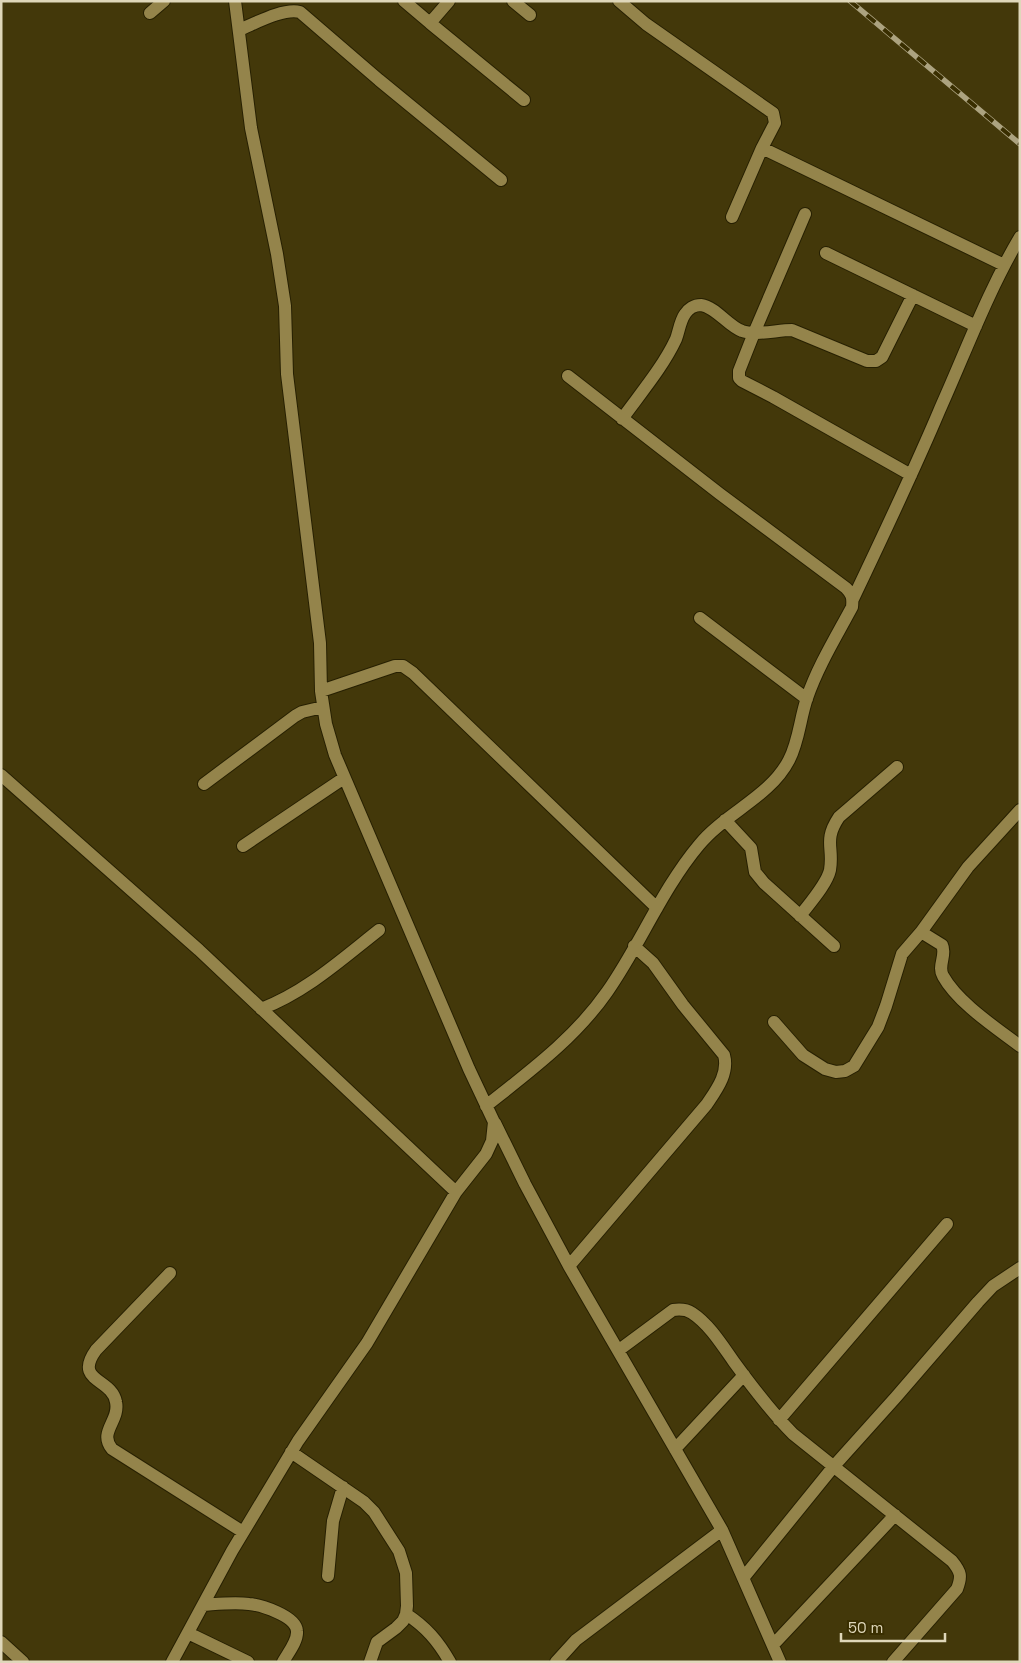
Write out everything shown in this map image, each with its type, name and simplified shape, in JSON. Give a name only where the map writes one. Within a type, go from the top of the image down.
[{"type":"street","points":[[150,13],[164,1]]},
{"type":"street","points":[[235,1],[251,128],[277,254],[285,306],[287,374],[320,643],[321,691],[334,754],[486,1106],[569,1266],[722,1530],[780,1662]]},
{"type":"street","points":[[404,1],[524,100]]},
{"type":"street","points":[[430,23],[449,1]]},
{"type":"street","points":[[513,1],[530,15]]},
{"type":"street","points":[[619,1],[646,24],[773,112],[775,123],[732,217]]},
{"type":"street","points":[[239,30],[283,12],[290,6],[305,15],[379,80],[501,180]]},
{"type":"street","points":[[762,148],[1004,265]]},
{"type":"street","points":[[805,214],[754,333],[739,371],[739,378],[911,475]]},
{"type":"street","points":[[486,1106],[543,1060],[592,1012],[608,990],[692,853],[715,828],[766,789],[789,761],[814,681],[852,606],[853,600],[911,475],[976,326],[1004,265],[1020,237]]},
{"type":"street","points":[[826,253],[976,326]]},
{"type":"street","points":[[622,419],[676,339],[684,315],[691,308],[698,305],[707,307],[732,326],[744,332],[792,330],[867,361],[876,361],[882,357],[913,295]]},
{"type":"street","points":[[568,376],[846,588],[851,593],[853,600]]},
{"type":"street","points":[[700,618],[807,699]]},
{"type":"street","points":[[321,691],[395,666],[403,666],[420,680],[657,908]]},
{"type":"street","points":[[204,784],[294,716],[323,707]]},
{"type":"street","points":[[800,916],[828,878],[830,836],[833,826],[839,817],[897,767]]},
{"type":"street","points":[[1,775],[200,950],[456,1192]]},
{"type":"street","points":[[243,846],[344,778]]},
{"type":"street","points":[[774,1022],[803,1055],[825,1069],[836,1072],[845,1071],[854,1066],[878,1027],[902,954],[921,932],[968,867],[1020,810]]},
{"type":"street","points":[[725,820],[751,848],[755,872],[758,876],[834,946]]},
{"type":"street","points":[[262,1009],[297,992],[379,930]]},
{"type":"street","points":[[921,932],[942,946],[944,954],[941,965],[942,974],[954,990],[977,1013],[1020,1046]]},
{"type":"street","points":[[569,1266],[707,1104],[718,1088],[724,1073],[726,1061],[724,1054],[683,1005],[653,963],[634,946]]},
{"type":"street","points":[[172,1662],[243,1532],[291,1452],[367,1343],[456,1192],[486,1154],[492,1141],[494,1122]]},
{"type":"street","points":[[779,1420],[947,1224]]},
{"type":"street","points":[[744,1577],[834,1466],[978,1302],[993,1286],[1020,1268]]},
{"type":"street","points":[[170,1273],[96,1350],[87,1366],[89,1372],[113,1394],[116,1403],[116,1413],[107,1434],[107,1443],[112,1449],[243,1532]]},
{"type":"street","points":[[619,1350],[673,1310],[682,1309],[690,1311],[716,1338],[779,1420],[952,1561],[962,1578],[957,1589],[894,1662]]},
{"type":"street","points":[[675,1449],[744,1375]]},
{"type":"street","points":[[291,1452],[364,1502],[374,1512],[401,1556],[406,1573],[406,1614],[396,1628],[378,1642],[370,1662]]},
{"type":"street","points":[[328,1576],[332,1521],[343,1487]]},
{"type":"street","points":[[773,1645],[895,1516]]},
{"type":"street","points":[[556,1662],[576,1640],[722,1530]]},
{"type":"street","points":[[203,1605],[251,1604],[284,1615],[292,1620],[298,1632],[283,1662]]},
{"type":"street","points":[[406,1614],[427,1629],[438,1642],[450,1662]]},
{"type":"street","points":[[188,1633],[248,1662]]},
{"type":"street","points":[[1,1642],[23,1662]]},
{"type":"railway","points":[[850,1],[1020,144]]}]
